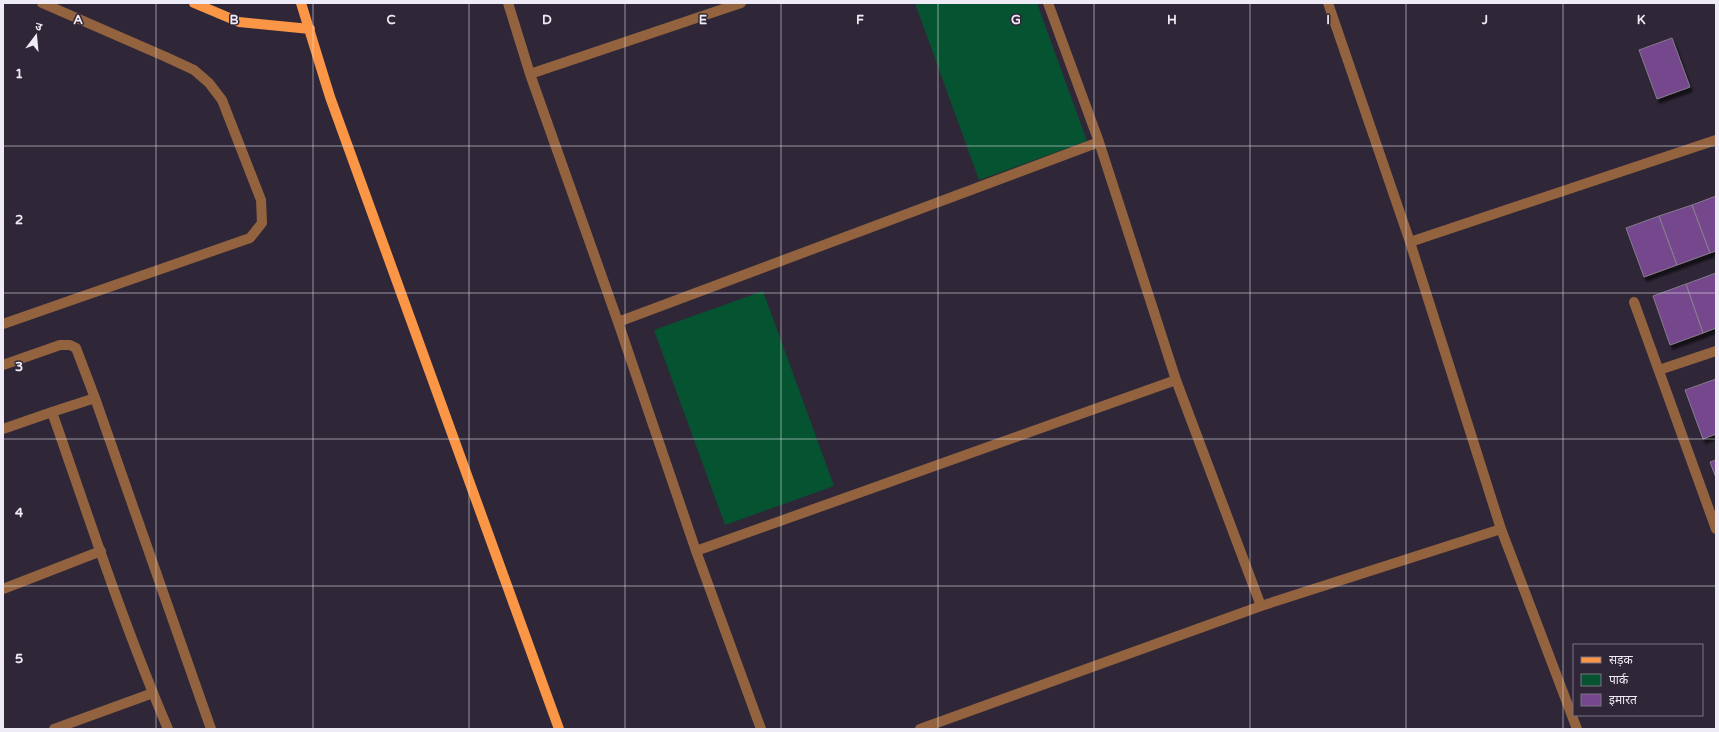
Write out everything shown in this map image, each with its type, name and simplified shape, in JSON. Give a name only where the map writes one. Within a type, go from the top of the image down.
[{"type":"main road","points":[[194,3],[239,22],[310,29]]},
{"type":"main road","points":[[301,3],[330,97],[559,729]]},
{"type":"street","points":[[3,324],[250,238],[262,223],[261,200],[222,100],[209,83],[194,70],[42,3]]},
{"type":"street","points":[[508,3],[530,74],[618,322],[696,551],[760,729]]},
{"type":"street","points":[[530,74],[741,3]]},
{"type":"street","points":[[1048,3],[1099,142],[1176,380],[1261,606]]},
{"type":"street","points":[[1328,3],[1410,242],[1501,529],[1577,729]]},
{"type":"street","points":[[1410,242],[1716,140]]},
{"type":"street","points":[[618,322],[1099,142]]},
{"type":"street","points":[[1634,302],[1716,528]]},
{"type":"street","points":[[3,365],[60,345],[70,345],[76,348],[96,398],[211,729]]},
{"type":"street","points":[[1659,370],[1716,350]]},
{"type":"street","points":[[696,551],[1176,380]]},
{"type":"street","points":[[3,429],[96,398]]},
{"type":"street","points":[[52,412],[101,552],[153,693],[168,729]]},
{"type":"street","points":[[920,729],[1261,606],[1501,529]]},
{"type":"street","points":[[3,589],[101,552]]},
{"type":"street","points":[[54,729],[153,693]]},
{"type":"green space","points":[[915,3],[1037,3],[1087,141],[979,180]]},
{"type":"green space","points":[[763,291],[834,486],[725,525],[654,330]]},
{"type":"building","points":[[1672,38],[1690,87],[1657,99],[1639,50]]},
{"type":"building","points":[[1716,196],[1716,251],[1710,253],[1692,205]]},
{"type":"building","points":[[1692,205],[1710,253],[1677,265],[1659,216]]},
{"type":"building","points":[[1659,216],[1677,265],[1644,277],[1626,228]]},
{"type":"building","points":[[1716,273],[1716,328],[1703,333],[1686,284]]},
{"type":"building","points":[[1686,284],[1703,333],[1670,345],[1653,296]]},
{"type":"building","points":[[1716,379],[1716,434],[1703,439],[1685,390]]},
{"type":"building","points":[[1716,460],[1716,478],[1710,462]]}]
